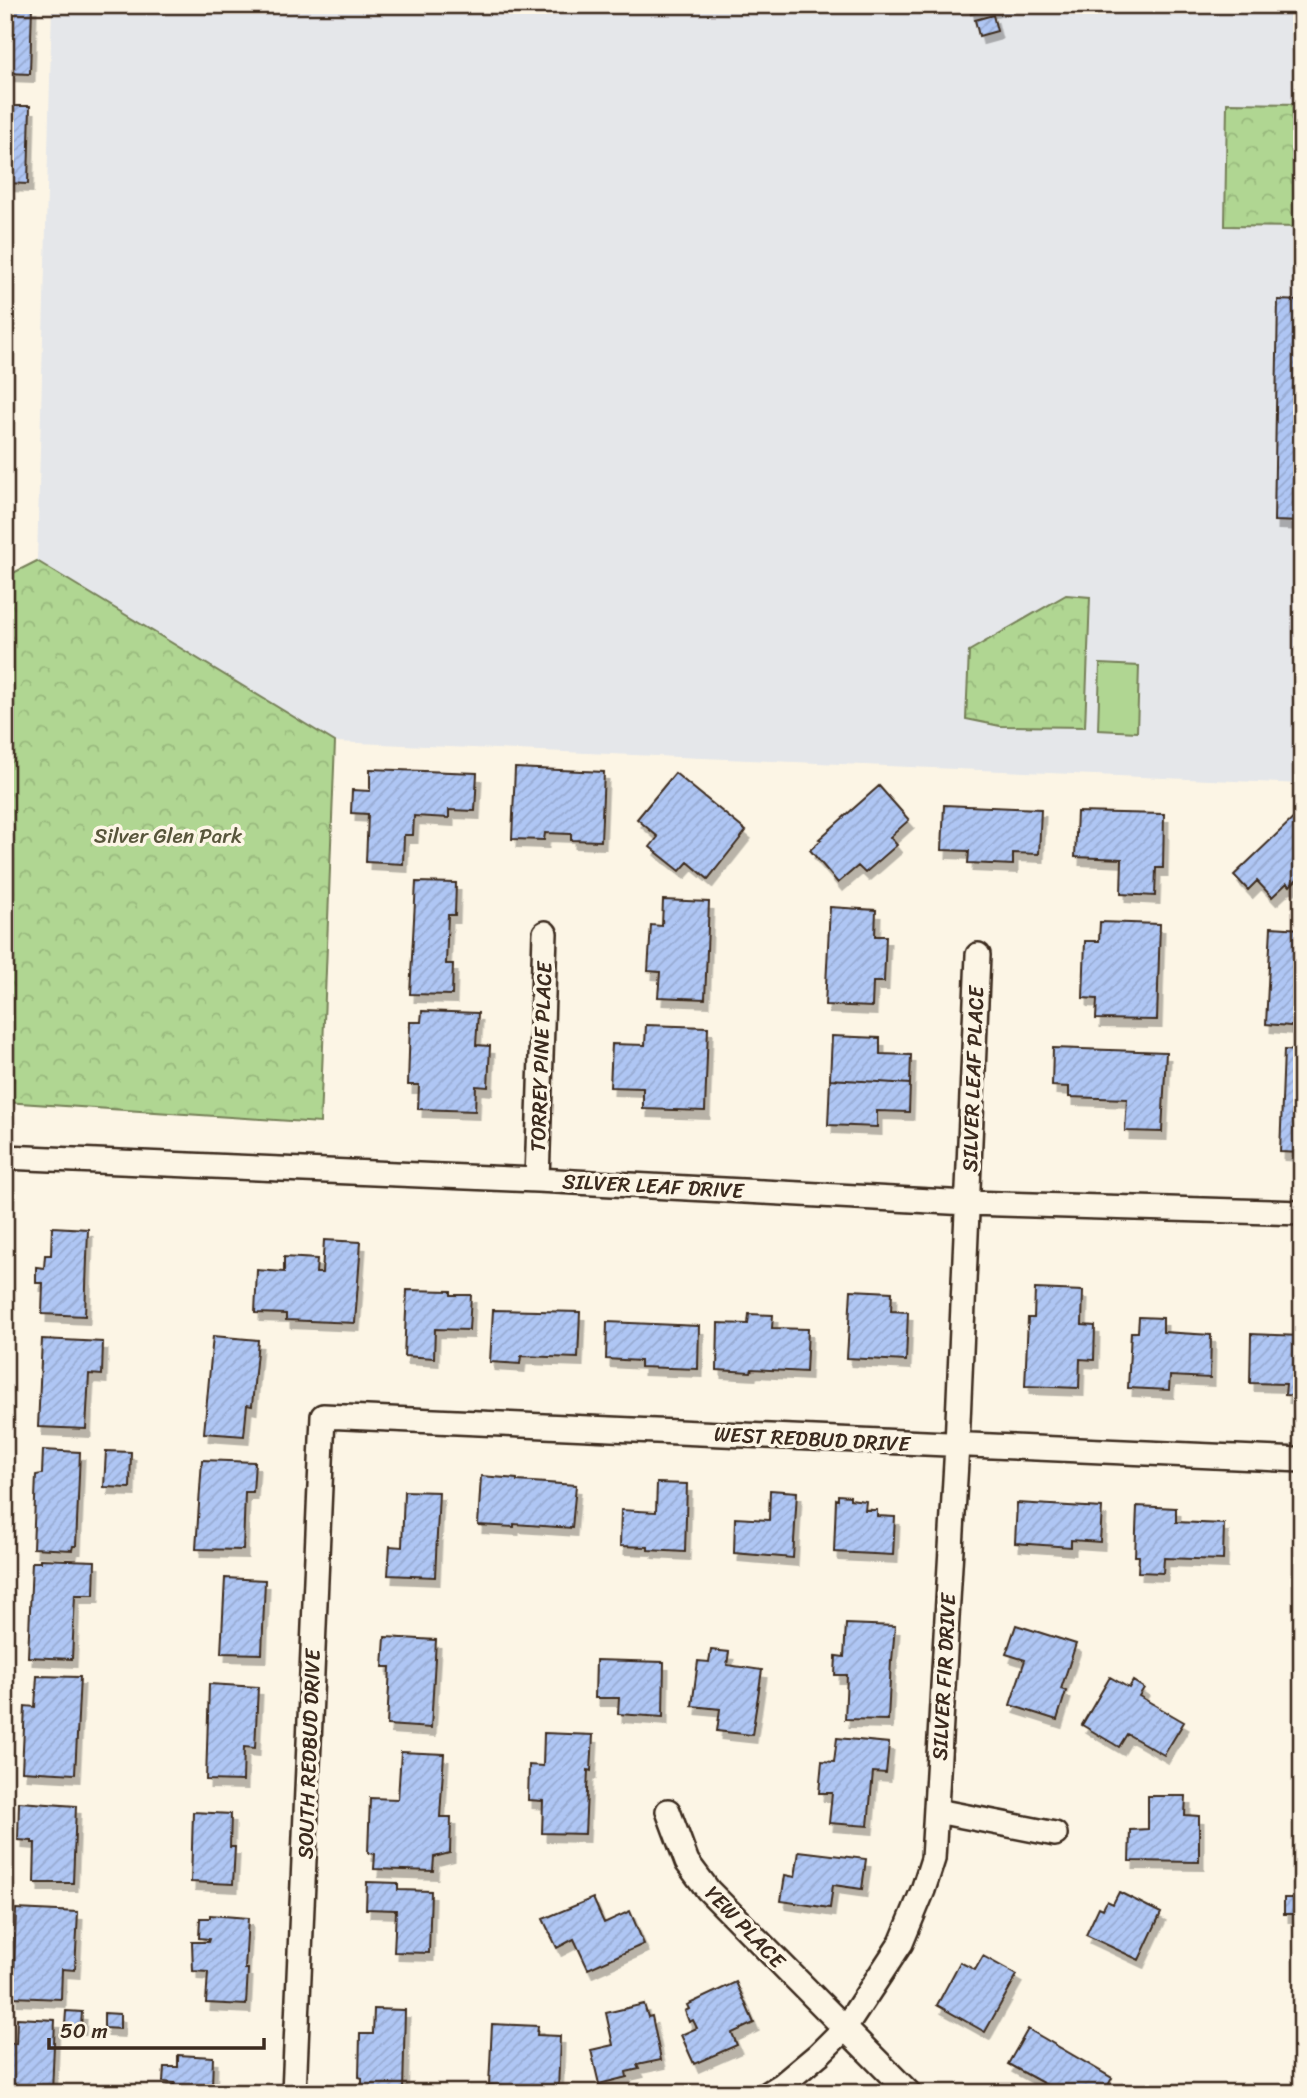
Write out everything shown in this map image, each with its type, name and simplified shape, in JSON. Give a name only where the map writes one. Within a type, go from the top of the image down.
[{"type":"street","name":"TORREY PINE PLACE","points":[[537,1180],[545,933]]},
{"type":"street","name":"SILVER LEAF PLACE","points":[[968,1203],[978,955]]},
{"type":"street","name":"SILVER LEAF DRIVE","points":[[5,1157],[537,1180],[968,1203],[1302,1213]]},
{"type":"street","name":"SILVER FIR DRIVE","points":[[769,2093],[819,2054],[845,2028],[901,1943],[933,1859],[968,1203]]},
{"type":"street","name":"WEST REDBUD DRIVE","points":[[323,1416],[1302,1460]]},
{"type":"street","name":"SOUTH REDBUD DRIVE","points":[[295,2093],[323,1416]]},
{"type":"street","name":"YEW PLACE","points":[[668,1811],[687,1862],[708,1890],[909,2093]]},
{"type":"street","points":[[937,1811],[1055,1833]]},
{"type":"shaded area","points":[[52,5],[1302,5],[1302,784],[335,742],[37,561]]},
{"type":"green space","points":[[1227,103],[1302,104],[1302,227],[1225,226]]},
{"type":"green space","name":"Silver Glen Park","points":[[37,561],[335,742],[320,1123],[5,1102],[5,577]]},
{"type":"green space","points":[[1066,595],[1090,597],[1085,727],[1000,726],[966,719],[969,651]]},
{"type":"green space","points":[[1100,664],[1139,666],[1137,732],[1098,730]]},
{"type":"building","points":[[5,5],[32,5],[30,74],[5,73]]},
{"type":"building","points":[[969,5],[1008,5],[971,14]]},
{"type":"building","points":[[993,15],[997,31],[979,36],[975,20]]},
{"type":"building","points":[[5,106],[30,106],[28,184],[5,183]]},
{"type":"building","points":[[1278,300],[1302,301],[1302,522],[1274,521]]},
{"type":"building","points":[[515,768],[604,772],[601,841],[571,840],[571,834],[545,833],[544,840],[512,839]]},
{"type":"building","points":[[370,769],[477,773],[475,811],[449,810],[449,818],[414,816],[413,835],[404,835],[403,864],[366,862],[368,814],[351,813],[352,790],[370,791]]},
{"type":"building","points":[[675,773],[746,831],[708,879],[688,862],[680,871],[650,847],[658,837],[637,819]]},
{"type":"building","points":[[879,786],[909,820],[890,837],[897,845],[865,873],[858,866],[838,883],[810,850]]},
{"type":"building","points":[[944,805],[1041,809],[1039,854],[1013,853],[1013,865],[968,863],[969,851],[942,850]]},
{"type":"building","points":[[1302,810],[1302,883],[1297,879],[1290,886],[1287,883],[1272,897],[1257,881],[1248,890],[1234,875]]},
{"type":"building","points":[[1077,812],[1164,814],[1163,868],[1156,868],[1155,896],[1121,894],[1122,859],[1075,857]]},
{"type":"building","points":[[416,882],[456,883],[455,915],[448,915],[446,964],[453,964],[452,995],[410,994]]},
{"type":"building","points":[[663,900],[709,902],[705,999],[658,997],[660,972],[648,971],[651,925],[662,926]]},
{"type":"building","points":[[830,907],[876,910],[875,936],[886,936],[884,982],[873,982],[872,1007],[825,1005]]},
{"type":"building","points":[[1100,922],[1160,924],[1157,1020],[1096,1019],[1097,999],[1083,998],[1085,941],[1099,941]]},
{"type":"building","points":[[1271,927],[1302,929],[1302,1027],[1266,1024]]},
{"type":"building","points":[[422,1011],[478,1013],[476,1045],[490,1046],[488,1087],[476,1086],[475,1111],[418,1109],[419,1085],[408,1085],[410,1022],[421,1022]]},
{"type":"building","points":[[646,1025],[708,1027],[705,1111],[643,1109],[643,1088],[610,1087],[612,1044],[645,1045]]},
{"type":"building","points":[[832,1036],[880,1038],[880,1054],[911,1055],[910,1084],[830,1079]]},
{"type":"building","points":[[1053,1048],[1166,1052],[1162,1132],[1125,1131],[1127,1099],[1069,1097],[1069,1087],[1052,1086]]},
{"type":"building","points":[[1284,1050],[1302,1051],[1302,1153],[1280,1152]]},
{"type":"building","points":[[830,1079],[910,1084],[909,1112],[877,1111],[877,1127],[828,1125]]},
{"type":"building","points":[[52,1227],[88,1229],[85,1316],[42,1314],[43,1283],[36,1283],[36,1267],[44,1268],[45,1255],[51,1255]]},
{"type":"building","points":[[324,1240],[361,1242],[355,1323],[286,1320],[286,1314],[255,1313],[257,1270],[284,1272],[284,1257],[317,1259],[316,1273],[322,1273]]},
{"type":"building","points":[[1035,1289],[1083,1291],[1082,1325],[1095,1326],[1094,1360],[1080,1359],[1079,1388],[1025,1386],[1028,1318],[1034,1318]]},
{"type":"building","points":[[407,1290],[451,1291],[451,1295],[471,1295],[469,1330],[435,1329],[434,1358],[404,1356]]},
{"type":"building","points":[[851,1290],[892,1292],[891,1311],[908,1312],[906,1361],[847,1358]]},
{"type":"building","points":[[493,1310],[580,1312],[578,1358],[521,1356],[520,1364],[490,1362]]},
{"type":"building","points":[[749,1314],[773,1315],[772,1328],[808,1329],[806,1372],[717,1370],[718,1323],[748,1324]]},
{"type":"building","points":[[1139,1317],[1163,1318],[1163,1332],[1211,1335],[1210,1378],[1170,1376],[1169,1390],[1128,1388],[1131,1332],[1138,1332]]},
{"type":"building","points":[[607,1322],[699,1326],[698,1369],[640,1367],[640,1361],[606,1359]]},
{"type":"building","points":[[1251,1334],[1302,1336],[1302,1396],[1285,1395],[1286,1384],[1250,1383]]},
{"type":"building","points":[[213,1336],[258,1340],[252,1406],[247,1405],[244,1436],[204,1433]]},
{"type":"building","points":[[42,1339],[103,1342],[102,1375],[89,1374],[86,1429],[38,1427]]},
{"type":"building","points":[[43,1450],[80,1452],[76,1546],[73,1546],[72,1550],[33,1548],[36,1475],[42,1474]]},
{"type":"building","points":[[106,1451],[131,1452],[130,1488],[104,1487]]},
{"type":"building","points":[[202,1460],[255,1462],[253,1492],[245,1492],[243,1550],[196,1549]]},
{"type":"building","points":[[481,1476],[576,1485],[572,1528],[514,1524],[514,1527],[478,1525]]},
{"type":"building","points":[[657,1483],[687,1484],[685,1552],[620,1546],[621,1510],[656,1512]]},
{"type":"building","points":[[770,1490],[797,1492],[793,1558],[734,1553],[735,1518],[769,1520]]},
{"type":"building","points":[[404,1491],[439,1492],[435,1577],[388,1575],[390,1546],[402,1547]]},
{"type":"building","points":[[838,1495],[866,1501],[865,1510],[877,1510],[877,1516],[895,1517],[893,1555],[834,1552]]},
{"type":"building","points":[[1017,1503],[1102,1508],[1100,1542],[1071,1540],[1071,1547],[1015,1543]]},
{"type":"building","points":[[1137,1506],[1176,1508],[1176,1522],[1224,1524],[1223,1560],[1164,1558],[1163,1573],[1138,1572],[1139,1556],[1135,1556]]},
{"type":"building","points":[[40,1559],[95,1561],[94,1595],[75,1595],[72,1659],[28,1657],[32,1562],[40,1562]]},
{"type":"building","points":[[225,1578],[265,1580],[262,1654],[221,1653]]},
{"type":"building","points":[[846,1624],[895,1626],[888,1720],[845,1719],[847,1675],[835,1675],[836,1656],[844,1657]]},
{"type":"building","points":[[1016,1625],[1076,1644],[1061,1689],[1066,1691],[1057,1720],[1010,1705],[1025,1660],[1006,1654]]},
{"type":"building","points":[[385,1637],[436,1640],[431,1728],[387,1725],[390,1667],[383,1667]]},
{"type":"building","points":[[711,1650],[729,1652],[727,1665],[762,1670],[752,1735],[717,1731],[720,1709],[692,1706],[698,1661],[709,1662]]},
{"type":"building","points":[[596,1660],[664,1662],[663,1717],[618,1714],[619,1698],[595,1698]]},
{"type":"building","points":[[37,1676],[80,1677],[75,1774],[22,1771],[25,1706],[35,1707]]},
{"type":"building","points":[[1110,1677],[1129,1688],[1133,1681],[1144,1688],[1139,1696],[1184,1722],[1164,1755],[1127,1734],[1119,1747],[1082,1725]]},
{"type":"building","points":[[209,1684],[258,1687],[255,1748],[244,1747],[243,1781],[206,1780]]},
{"type":"building","points":[[544,1733],[593,1735],[591,1771],[588,1770],[585,1834],[542,1833],[543,1801],[528,1800],[529,1765],[543,1766]]},
{"type":"building","points":[[837,1738],[889,1743],[886,1773],[873,1772],[868,1826],[829,1823],[832,1793],[819,1793],[822,1761],[834,1762]]},
{"type":"building","points":[[401,1752],[444,1754],[440,1817],[451,1817],[450,1853],[434,1857],[433,1871],[374,1869],[375,1854],[368,1853],[370,1798],[398,1799]]},
{"type":"building","points":[[1148,1796],[1186,1796],[1185,1815],[1199,1816],[1199,1862],[1129,1861],[1130,1830],[1148,1829]]},
{"type":"building","points":[[19,1802],[76,1806],[73,1883],[34,1883],[35,1843],[18,1840]]},
{"type":"building","points":[[193,1812],[231,1814],[230,1847],[235,1847],[233,1884],[191,1882]]},
{"type":"building","points":[[799,1851],[866,1859],[862,1889],[833,1885],[830,1908],[781,1901],[785,1875],[795,1877]]},
{"type":"building","points":[[367,1882],[398,1883],[398,1890],[431,1891],[429,1953],[394,1952],[396,1910],[366,1909]]},
{"type":"building","points":[[1299,1882],[1302,1882],[1302,1947],[1298,1947],[1299,1914],[1284,1914],[1284,1898],[1299,1898]]},
{"type":"building","points":[[1119,1892],[1161,1913],[1139,1960],[1086,1935],[1099,1907],[1103,1909],[1107,1901],[1113,1904]]},
{"type":"building","points":[[593,1898],[604,1923],[630,1911],[644,1944],[588,1969],[574,1939],[557,1948],[543,1919]]},
{"type":"building","points":[[16,1909],[78,1912],[75,1970],[62,1969],[61,1999],[13,1997]]},
{"type":"building","points":[[210,1915],[248,1918],[246,2005],[206,2003],[208,1972],[193,1971],[192,1942],[208,1942],[209,1939],[199,1938],[200,1918],[210,1918]]},
{"type":"building","points":[[983,1956],[1017,1975],[985,2032],[937,2005],[960,1962],[975,1970]]},
{"type":"building","points":[[736,1982],[754,2023],[732,2033],[737,2045],[694,2064],[681,2035],[697,2028],[693,2020],[689,2022],[685,2011],[689,2009],[687,2005]]},
{"type":"building","points":[[644,2004],[648,2017],[652,2016],[661,2060],[637,2065],[639,2069],[626,2072],[627,2077],[599,2084],[591,2050],[613,2045],[606,2013]]},
{"type":"building","points":[[374,2009],[405,2010],[403,2093],[362,2093],[362,2078],[359,2077],[360,2034],[373,2034]]},
{"type":"building","points":[[66,2011],[82,2012],[81,2027],[65,2026]]},
{"type":"building","points":[[104,2013],[120,2014],[120,2029],[104,2028]]},
{"type":"building","points":[[17,2018],[55,2020],[52,2093],[8,2093],[10,2043],[16,2044]]},
{"type":"building","points":[[492,2024],[538,2026],[537,2035],[560,2036],[558,2093],[500,2093],[501,2086],[489,2085]]},
{"type":"building","points":[[1028,2029],[1112,2078],[1104,2093],[1055,2093],[1056,2090],[1008,2064]]},
{"type":"building","points":[[178,2055],[213,2057],[212,2088],[241,2089],[241,2093],[174,2093],[174,2083],[163,2082],[164,2067],[178,2067]]}]
